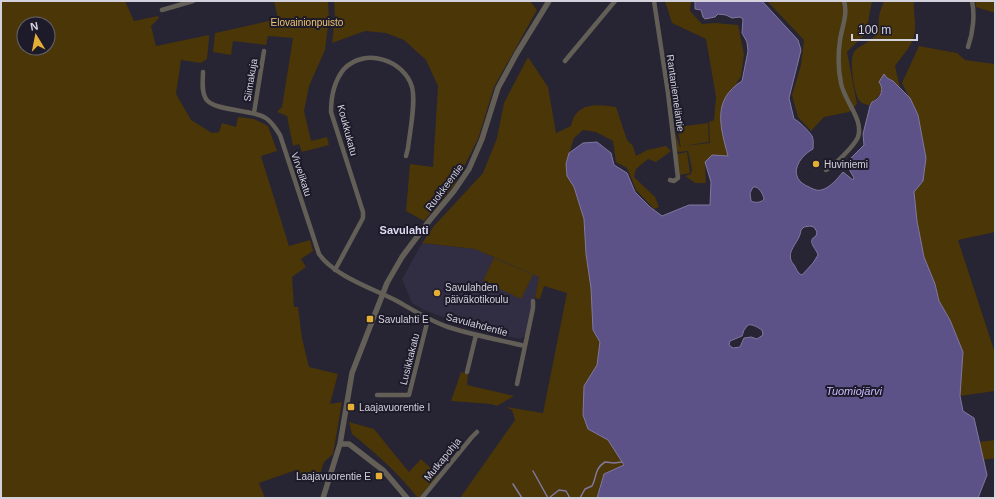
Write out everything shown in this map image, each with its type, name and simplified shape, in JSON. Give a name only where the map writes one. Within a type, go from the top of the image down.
[{"type":"street","points":[[162,10],[193,1]]},
{"type":"street","name":"Ruokkeentie","points":[[323,498],[340,444],[352,373],[393,272],[402,257],[454,191],[469,169],[480,146],[498,88],[514,58],[549,1]]},
{"type":"street","points":[[565,61],[615,1]]},
{"type":"street","name":"Rantaniemeläntie","points":[[654,1],[668,93],[678,178],[674,181],[670,180]]},
{"type":"street","points":[[826,170],[834,165],[858,137],[858,120],[844,95],[839,67],[840,41],[846,9],[844,1]]},
{"type":"street","points":[[968,47],[972,25],[972,1]]},
{"type":"street","name":"Siimakuja","points":[[254,113],[264,51]]},
{"type":"street","name":"Koukkukatu","points":[[335,270],[363,218],[363,212],[331,112],[331,98],[335,85],[343,70],[353,63],[359,60],[371,58],[390,62],[400,69],[409,81],[413,97],[406,156]]},
{"type":"street","name":"Virvelikatu","points":[[203,72],[203,91],[206,99],[212,105],[254,113],[265,117],[280,135],[319,254],[324,261],[335,270],[383,294]]},
{"type":"street","name":"Savulahdentie","points":[[383,294],[428,319],[447,327],[525,346]]},
{"type":"street","points":[[517,384],[533,308],[533,301]]},
{"type":"street","name":"Lusikkakatu","points":[[377,395],[409,395],[428,319]]},
{"type":"street","points":[[467,372],[476,334]]},
{"type":"street","name":"Mutkapohja","points":[[422,498],[477,432]]},
{"type":"street","points":[[340,444],[349,444],[384,471],[407,498]]},
{"type":"shaded area","points":[[422,243],[475,249],[540,277],[525,336],[520,339],[469,327],[424,310],[412,303],[402,279]]},
{"type":"green space","points":[[1,1],[125,1],[134,21],[158,16],[159,18],[151,26],[156,46],[209,35],[207,59],[201,63],[181,60],[176,94],[191,120],[212,133],[219,132],[222,123],[236,127],[238,117],[254,119],[268,126],[277,151],[261,156],[289,246],[310,240],[313,251],[301,259],[306,267],[292,277],[294,307],[298,307],[302,338],[309,367],[338,374],[330,404],[342,402],[333,454],[324,462],[317,483],[306,481],[296,470],[259,483],[265,498],[1,498]]},
{"type":"green space","name":"Elovainionpuisto","points":[[274,1],[328,1],[329,19],[325,50],[309,86],[304,111],[311,141],[327,137],[329,145],[302,152],[299,144],[293,146],[287,116],[277,112],[282,107],[293,38],[268,36],[266,45],[233,41],[231,55],[213,52],[215,33],[278,19]]},
{"type":"green space","points":[[334,1],[530,1],[537,10],[494,87],[478,139],[454,186],[424,221],[406,211],[410,164],[433,167],[438,86],[426,60],[404,40],[386,33],[365,31],[332,43],[335,18]]},
{"type":"green space","points":[[665,1],[691,1],[690,11],[702,24],[715,23],[738,25],[744,54],[741,77],[735,84],[742,81],[748,51],[746,41],[742,33],[743,19],[740,17],[732,18],[726,15],[718,14],[715,17],[705,19],[701,10],[695,9],[695,1],[762,1],[798,40],[801,50],[789,98],[728,156],[705,162],[706,183],[695,183],[685,176],[691,174],[692,169],[688,151],[678,152],[676,149],[674,130],[681,147],[677,127],[708,123],[709,142],[683,146],[710,143],[709,122],[714,120],[716,97],[706,39],[672,23]]},
{"type":"green space","points":[[767,1],[872,1],[866,33],[847,52],[857,104],[849,112],[824,117],[811,131],[798,117],[792,95],[801,65],[804,40]]},
{"type":"green space","points":[[884,1],[914,1],[914,35],[908,49],[895,66],[900,88],[885,75],[881,84],[881,93],[870,105],[867,105],[859,100],[855,91],[852,61],[856,49],[876,34],[879,14]]},
{"type":"green space","points":[[975,1],[995,1],[995,13],[976,7]]},
{"type":"green space","points":[[919,46],[957,53],[965,60],[995,64],[995,232],[958,240],[995,353],[995,391],[960,396],[963,352],[950,320],[939,301],[935,284],[924,257],[917,221],[914,192],[923,181],[926,158],[918,115],[902,83]]},
{"type":"green space","points":[[528,57],[548,87],[556,133],[571,126],[575,115],[584,108],[594,105],[616,107],[627,140],[633,146],[636,156],[647,150],[666,146],[671,151],[656,162],[648,159],[636,169],[634,177],[655,197],[659,207],[654,209],[636,190],[627,168],[616,162],[613,141],[596,132],[583,130],[574,138],[566,164],[567,176],[574,186],[584,219],[586,254],[591,288],[593,330],[600,342],[597,365],[584,386],[588,429],[608,440],[624,465],[604,474],[597,498],[460,498],[515,420],[512,410],[506,407],[543,413],[567,293],[544,286],[540,299],[535,298],[539,277],[475,249],[422,243],[434,226],[483,173],[497,138],[504,103]]},
{"type":"green space","points":[[687,152],[690,173],[680,175],[677,154]]},
{"type":"green space","points":[[494,258],[533,275],[521,299],[483,281]]},
{"type":"green space","points":[[461,372],[468,374],[467,385],[514,396],[497,406],[491,404],[451,401]]},
{"type":"green space","points":[[349,422],[374,429],[409,472],[421,459],[438,475],[418,498],[387,464],[352,434]]},
{"type":"green space","points":[[995,440],[995,458],[983,460],[979,442]]},
{"type":"water","name":"Tuomiojärvi","points":[[695,1],[762,1],[798,40],[801,50],[789,98],[794,119],[812,136],[813,149],[803,157],[799,163],[796,173],[798,179],[802,183],[816,190],[824,189],[833,183],[843,172],[853,180],[854,178],[849,169],[849,160],[864,145],[863,134],[870,106],[872,102],[875,101],[881,94],[882,88],[879,82],[884,74],[910,98],[918,115],[926,158],[923,181],[914,192],[917,221],[924,257],[935,284],[939,301],[950,320],[963,352],[960,396],[963,411],[974,418],[987,475],[978,498],[597,498],[604,474],[624,465],[608,440],[588,429],[583,415],[584,386],[597,365],[600,342],[593,330],[591,288],[586,254],[584,219],[574,187],[567,176],[566,164],[569,153],[583,143],[597,142],[611,153],[614,165],[627,173],[635,192],[650,207],[662,216],[689,205],[710,205],[711,182],[705,162],[712,155],[728,156],[721,124],[722,105],[732,88],[742,81],[748,51],[747,42],[742,33],[743,19],[740,17],[732,18],[726,15],[718,14],[715,17],[705,19],[701,10],[695,9]],"holes":[[[753,187],[759,189],[764,199],[758,202],[751,201],[750,193]],[[804,227],[814,227],[817,232],[816,236],[812,240],[812,245],[818,255],[802,275],[797,271],[790,256],[801,230]],[[748,325],[753,325],[762,330],[763,335],[757,339],[751,337],[744,338],[740,347],[733,348],[729,345],[730,341],[742,336]]]},
{"type":"waterway","points":[[580,498],[585,489],[592,486],[594,483],[597,470],[601,465],[605,462],[622,462]]},
{"type":"waterway","points":[[533,471],[548,498]]},
{"type":"waterway","points":[[513,484],[522,498]]},
{"type":"waterway","points":[[549,498],[559,490],[566,491],[570,498]]},
{"type":"place","name":"Huviniemi","points":[[816,164]]},
{"type":"place","name":"Savulahden päiväkotikoulu","points":[[437,293]]},
{"type":"place","name":"Savulahti E","points":[[370,319]]},
{"type":"place","name":"Laajavuorentie I","points":[[351,407]]},
{"type":"place","name":"Laajavuorentie E","points":[[379,476]]},
{"type":"district","name":"Savulahti","points":[[404,230]]}]
